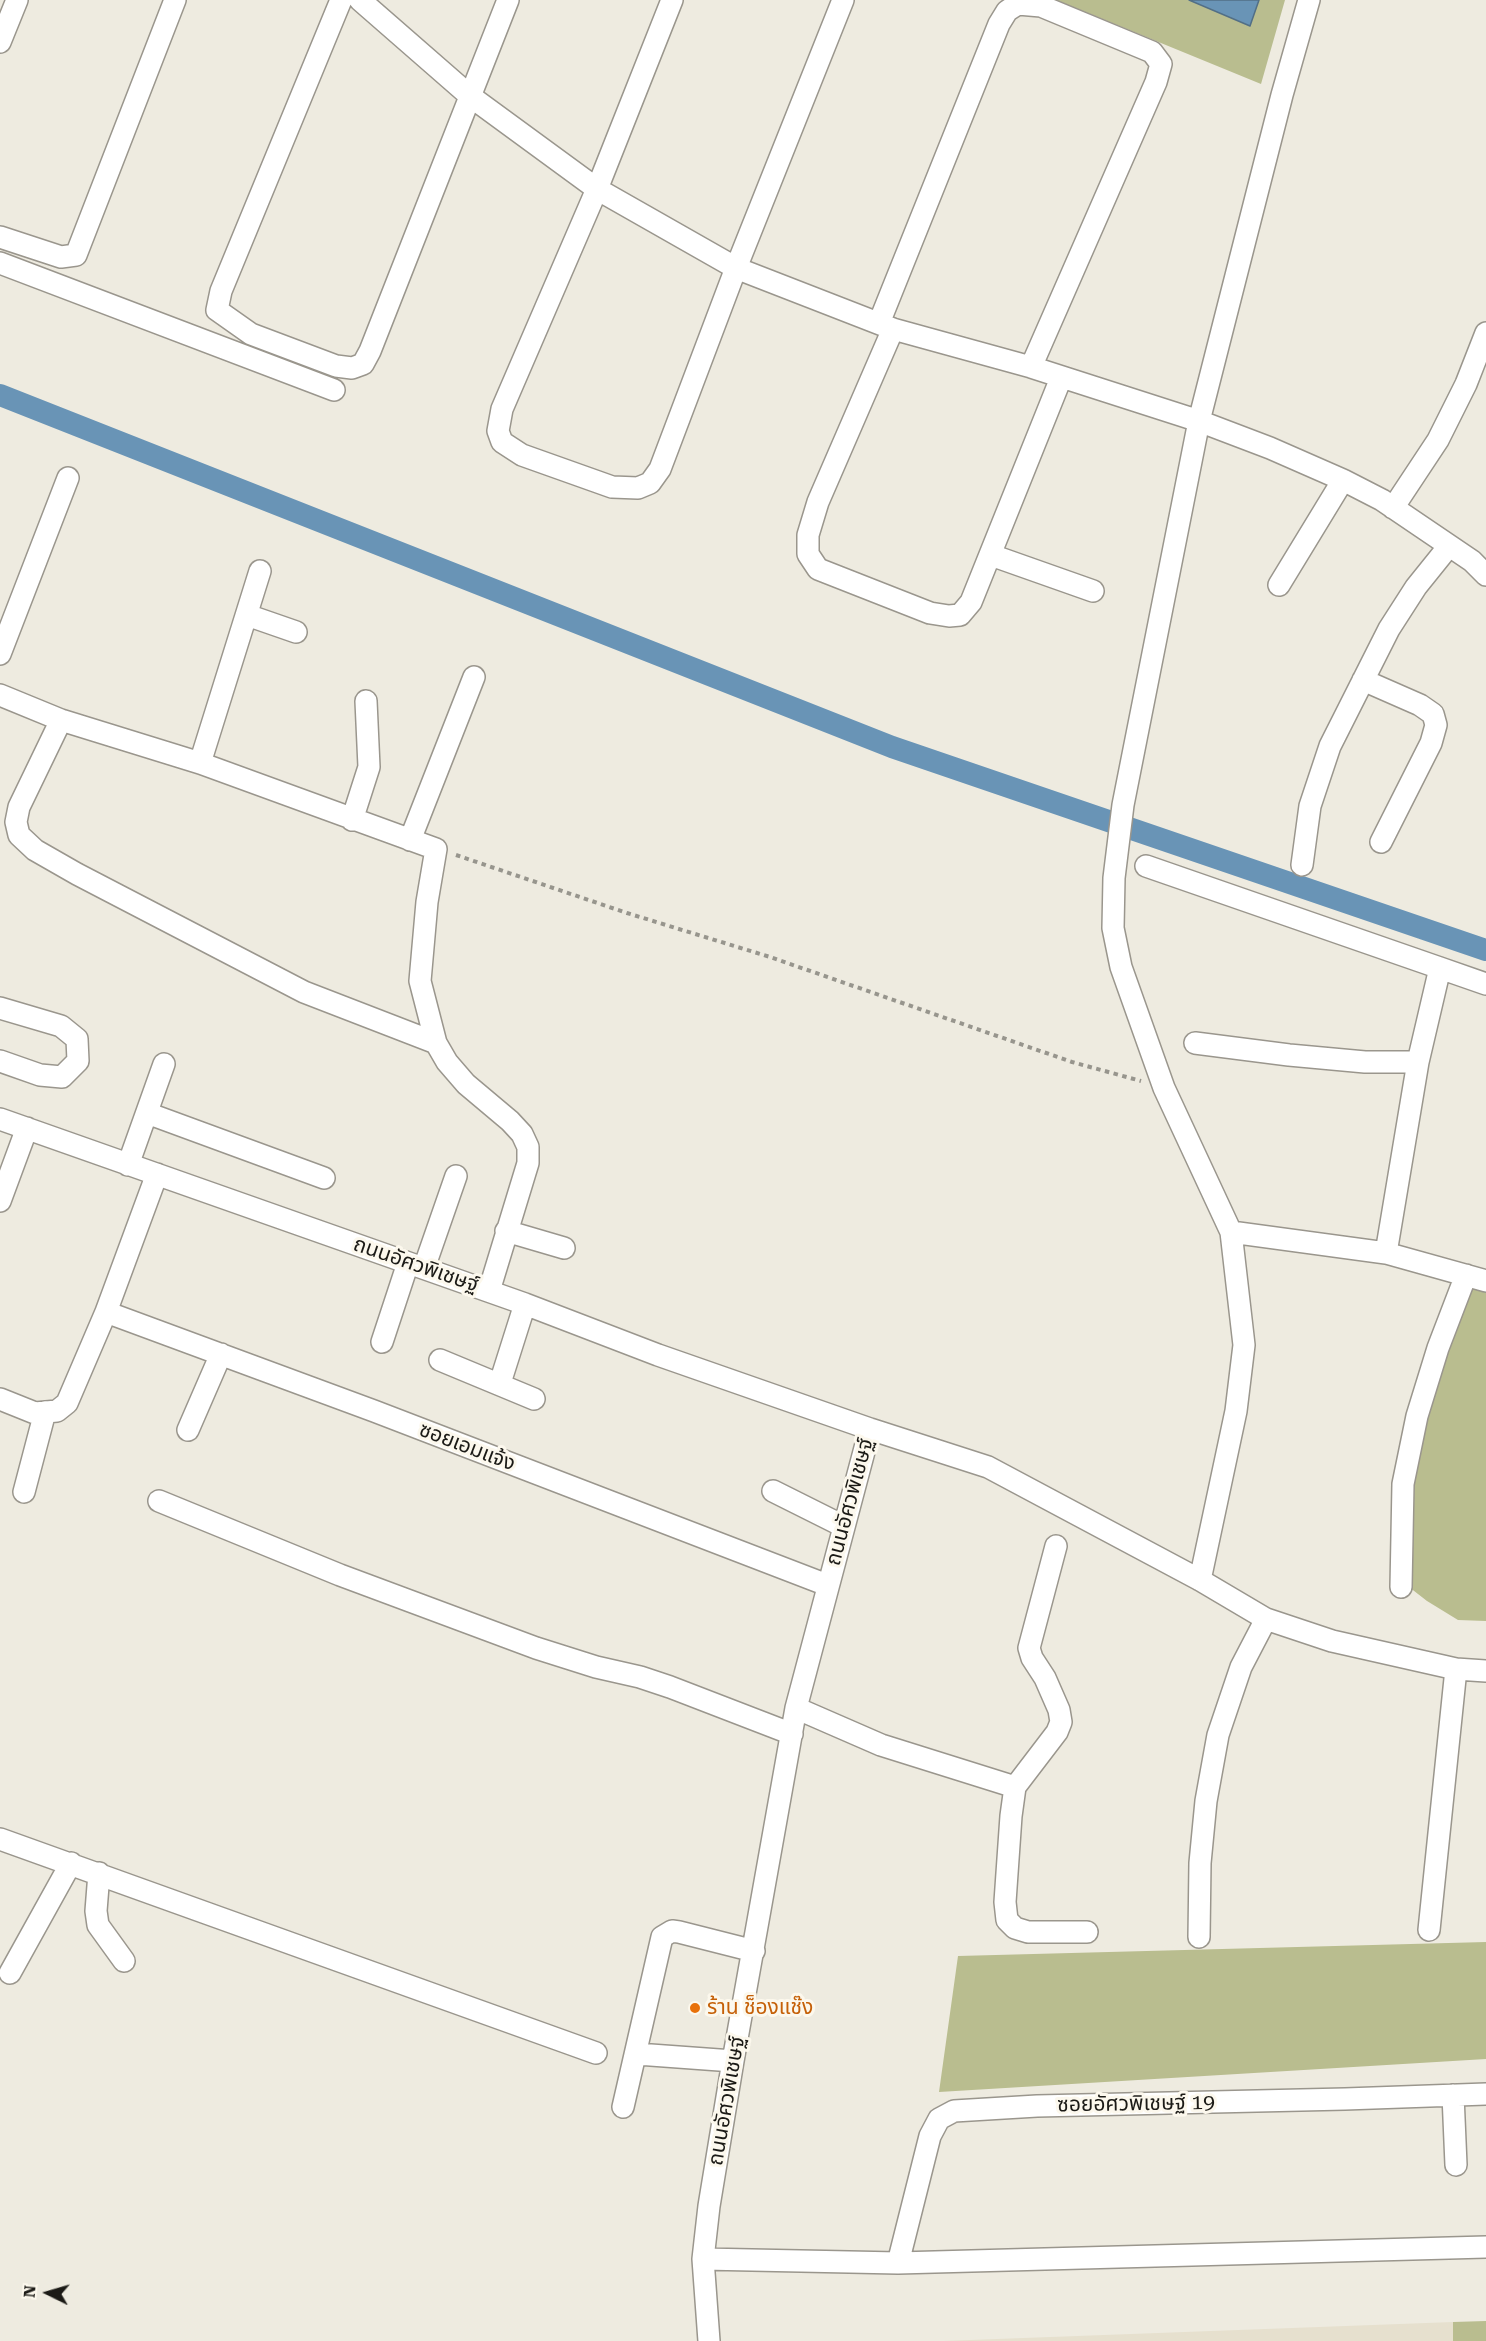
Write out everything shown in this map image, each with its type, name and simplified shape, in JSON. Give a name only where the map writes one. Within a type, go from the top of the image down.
[{"type":"street","points":[[0,42],[17,0]]},
{"type":"street","points":[[0,237],[61,257],[76,255],[175,0]]},
{"type":"street","points":[[341,0],[221,291],[217,310],[229,321],[251,334],[336,366],[352,368],[363,364],[370,351],[508,0]]},
{"type":"street","points":[[360,0],[470,96],[597,189],[736,268],[886,326],[1031,367],[1199,421],[1270,448],[1343,480],[1393,508],[1472,561],[1486,575]]},
{"type":"street","points":[[672,0],[597,189],[502,409],[498,431],[502,442],[522,455],[612,487],[638,488],[650,483],[660,469],[736,268],[843,0]]},
{"type":"street","points":[[1200,1580],[1236,1411],[1244,1345],[1231,1233],[1164,1088],[1121,967],[1113,928],[1114,878],[1123,806],[1199,421],[1282,95],[1309,0]]},
{"type":"street","points":[[1031,367],[1156,82],[1161,64],[1152,52],[1041,6],[1018,4],[1007,11],[999,24],[818,502],[808,535],[808,554],[818,569],[930,613],[960,615],[971,602],[991,555],[1060,378]]},
{"type":"street","points":[[0,262],[334,390]]},
{"type":"street","points":[[1393,508],[1438,440],[1466,384],[1486,333]]},
{"type":"street","points":[[0,654],[68,478]]},
{"type":"street","points":[[1279,585],[1343,480]]},
{"type":"street","points":[[1302,865],[1310,806],[1330,746],[1389,629],[1416,587],[1449,546]]},
{"type":"street","points":[[991,555],[1094,591]]},
{"type":"street","points":[[200,763],[260,571]]},
{"type":"street","points":[[247,615],[296,632]]},
{"type":"street","points":[[410,840],[474,677]]},
{"type":"street","points":[[1363,680],[1420,705],[1433,714],[1436,725],[1431,743],[1382,842]]},
{"type":"street","points":[[0,695],[61,720],[200,763],[436,849],[427,902],[420,981],[436,1042],[447,1062],[466,1084],[510,1121],[522,1134],[528,1147],[528,1163],[489,1291]]},
{"type":"street","points":[[352,820],[369,767],[366,701]]},
{"type":"street","points":[[61,720],[19,807],[16,822],[20,835],[35,850],[304,992],[436,1042]]},
{"type":"street","points":[[1146,866],[1486,984]]},
{"type":"street","points":[[1386,1253],[1418,1062],[1440,968]]},
{"type":"street","points":[[0,1008],[61,1026],[77,1039],[78,1050],[78,1061],[62,1077],[40,1075],[0,1061]]},
{"type":"street","points":[[1195,1043],[1344,1060],[1418,1062]]},
{"type":"street","points":[[128,1165],[164,1065]]},
{"type":"street","points":[[147,1113],[324,1178]]},
{"type":"street","name":"ถนนอัศวพิเชษฐ์","points":[[0,1119],[489,1291],[870,1429],[796,1708],[733,2061],[709,2206],[703,2259],[709,2341]]},
{"type":"street","points":[[0,1201],[27,1128]]},
{"type":"street","points":[[0,1399],[35,1413],[57,1411],[67,1403],[106,1312],[156,1174]]},
{"type":"street","points":[[382,1342],[456,1176]]},
{"type":"street","points":[[506,1231],[564,1248]]},
{"type":"street","points":[[1231,1233],[1386,1253],[1476,1278],[1438,1348],[1417,1416],[1403,1484],[1401,1587]]},
{"type":"street","points":[[500,1383],[525,1304]]},
{"type":"street","name":"ซอยเอมแจ้ง","points":[[106,1312],[827,1585]]},
{"type":"street","points":[[188,1430],[221,1354]]},
{"type":"street","points":[[440,1360],[534,1399]]},
{"type":"street","points":[[24,1492],[45,1412]]},
{"type":"street","points":[[870,1429],[988,1467],[1200,1580],[1266,1619],[1332,1641],[1456,1669],[1486,1671]]},
{"type":"street","points":[[774,1491],[843,1526]]},
{"type":"street","points":[[159,1501],[340,1575],[551,1654],[670,1687],[792,1734]]},
{"type":"street","points":[[1056,1546],[1029,1648],[1059,1710],[1061,1722],[1057,1732],[1015,1787],[1005,1902],[1007,1920],[1015,1928],[1028,1932],[1087,1932]]},
{"type":"street","points":[[1199,1937],[1200,1863],[1206,1801],[1218,1735],[1241,1667],[1266,1619]]},
{"type":"street","points":[[1429,1930],[1456,1669]]},
{"type":"street","points":[[796,1708],[881,1745],[1015,1787]]},
{"type":"street","points":[[0,1839],[596,2053]]},
{"type":"street","points":[[10,1973],[71,1863]]},
{"type":"street","points":[[99,1873],[96,1911],[98,1925],[124,1961]]},
{"type":"street","points":[[624,2107],[659,1943],[666,1933],[679,1932],[754,1951]]},
{"type":"street","points":[[637,2054],[733,2061]]},
{"type":"street","name":"ซอยอัศวพิเชษฐ์ 19","points":[[898,2263],[930,2136],[939,2119],[954,2111],[1037,2106],[1486,2094]]},
{"type":"street","points":[[1453,2095],[1456,2165]]},
{"type":"street","points":[[703,2259],[898,2263],[1486,2247]]},
{"type":"path","points":[[436,849],[627,913],[770,957],[1072,1062],[1164,1088]]},
{"type":"shaded area","points":[[1453,2322],[1453,2341],[943,2341]]},
{"type":"green space","points":[[1056,0],[1189,0],[1249,25],[1259,0],[1285,0],[1261,84]]},
{"type":"green space","points":[[1469,1285],[1486,1290],[1486,1621],[1458,1620],[1409,1587],[1413,1484],[1426,1417]]},
{"type":"green space","points":[[1486,1942],[1486,2059],[939,2092],[958,1956]]},
{"type":"green space","points":[[1486,2321],[1486,2341],[1453,2341],[1453,2322]]},
{"type":"water","points":[[1189,0],[1259,0],[1250,26]]},
{"type":"waterway","points":[[0,395],[892,747],[1486,950]]},
{"type":"place","name":"ร้าน ช็องแช๊ง","points":[[695,2008]]}]
